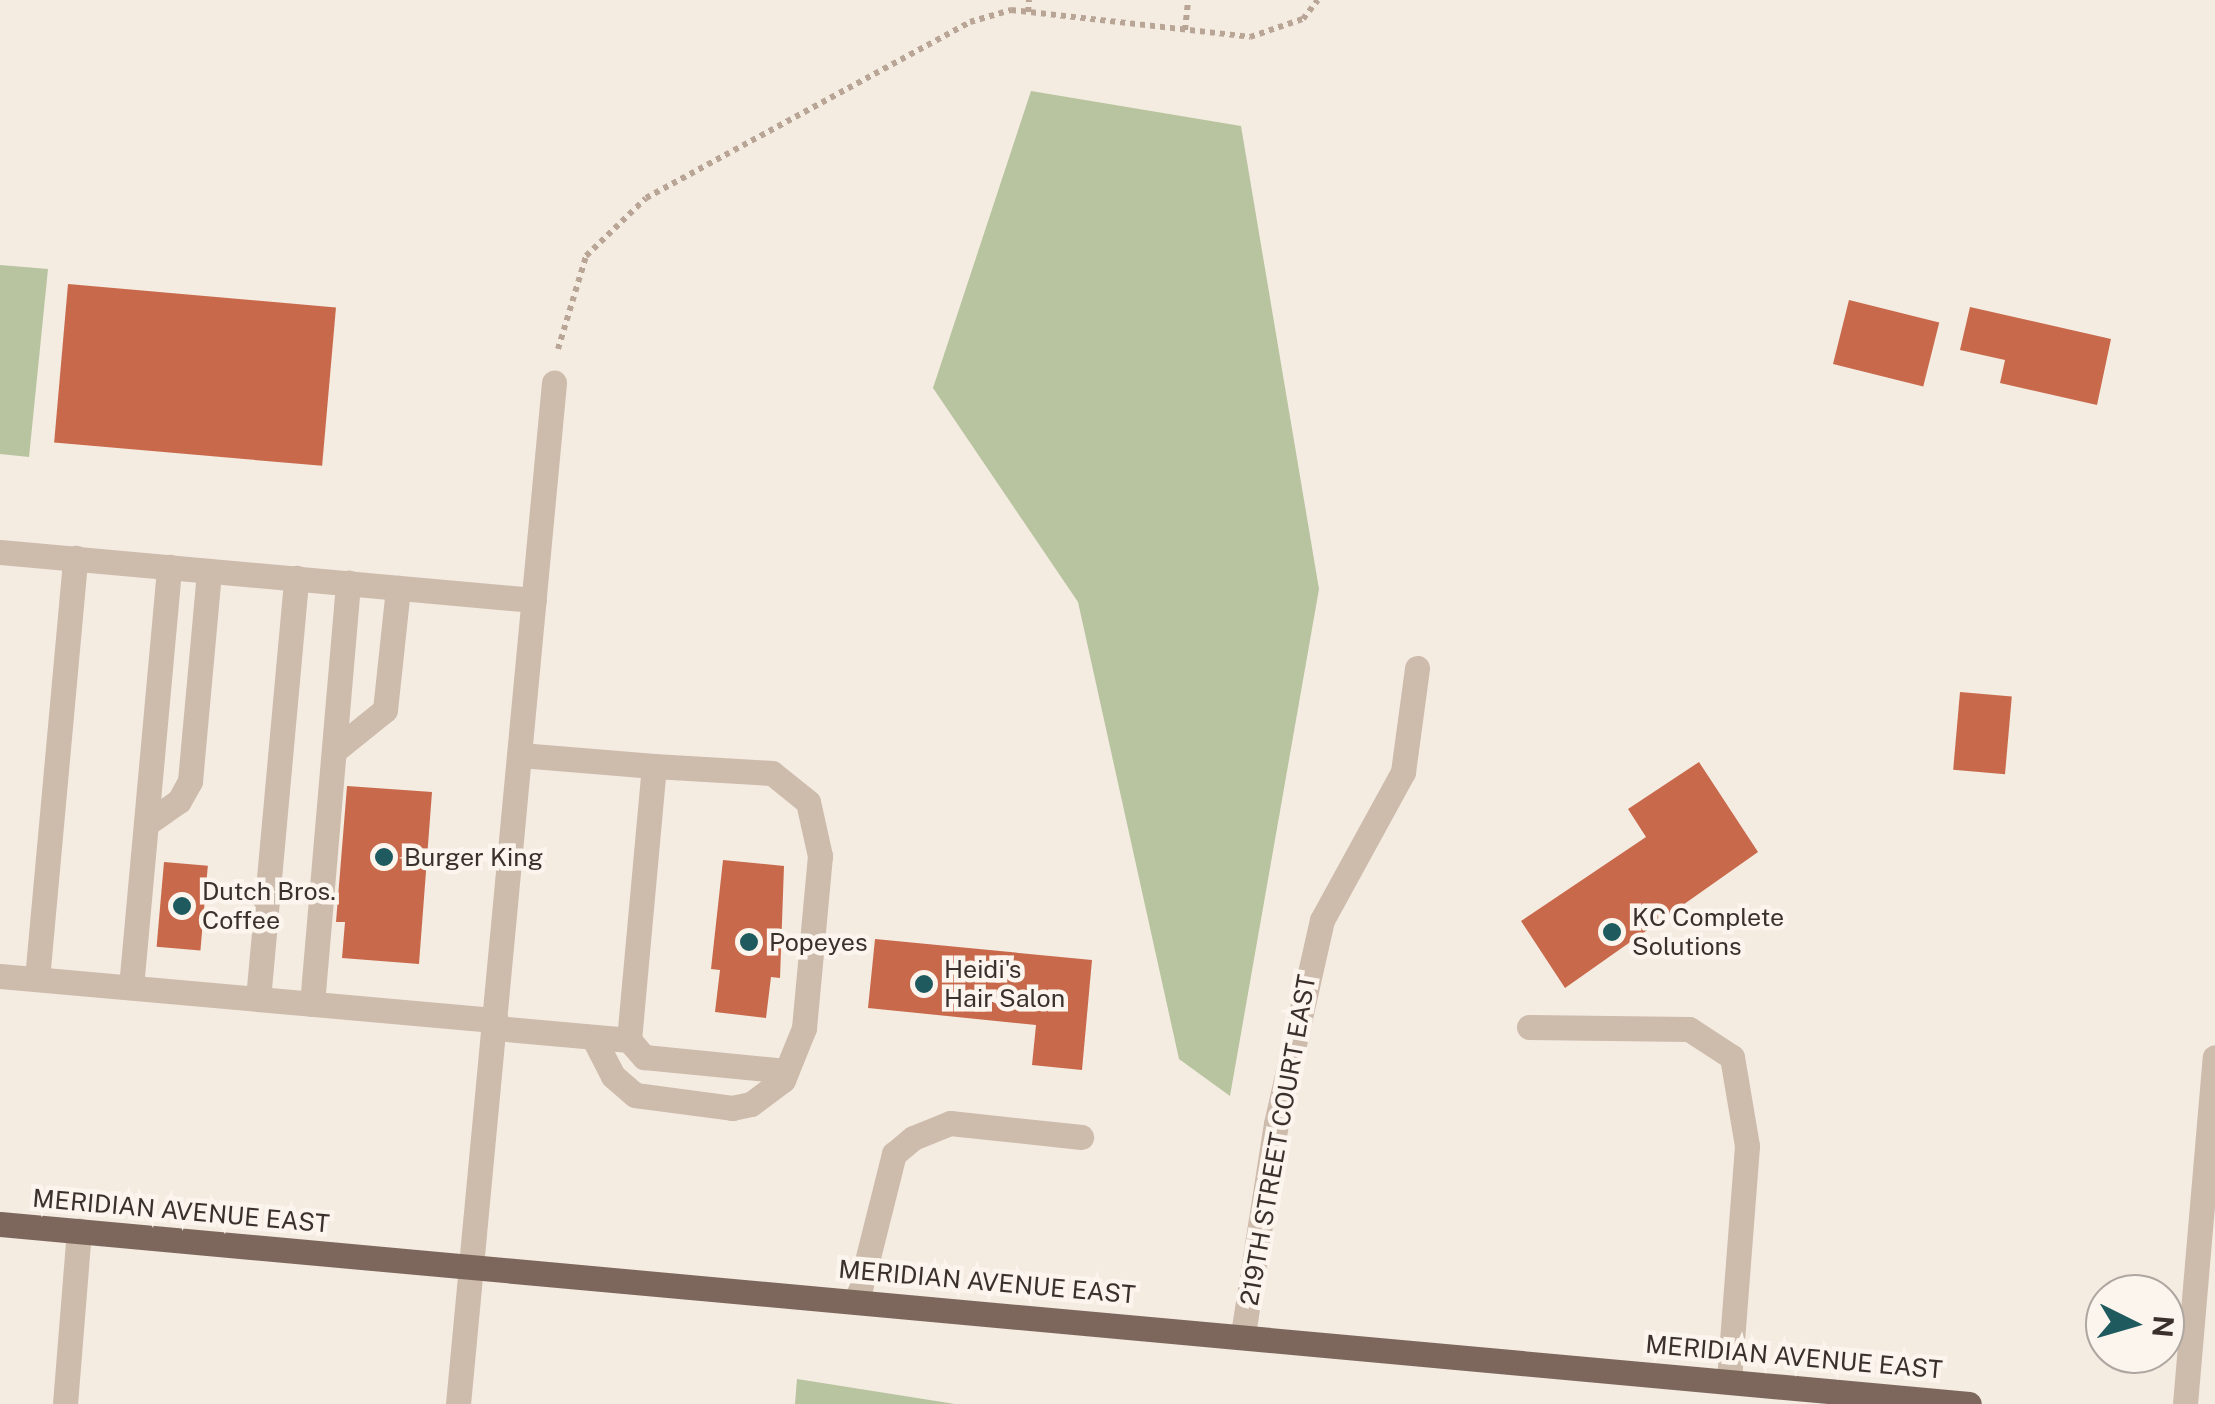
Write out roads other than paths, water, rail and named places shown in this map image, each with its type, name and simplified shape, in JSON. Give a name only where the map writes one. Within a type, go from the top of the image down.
[{"type":"main road","name":"MERIDIAN AVENUE EAST","points":[[0,1224],[1242,1334],[1969,1404]]},
{"type":"street","points":[[458,1404],[554,384]]},
{"type":"street","points":[[0,552],[534,600]]},
{"type":"street","points":[[37,979],[75,558]]},
{"type":"street","points":[[131,987],[169,567]]},
{"type":"street","points":[[146,824],[180,801],[190,782],[209,570]]},
{"type":"street","points":[[258,999],[296,578]]},
{"type":"street","points":[[312,1004],[348,583]]},
{"type":"street","points":[[334,750],[385,710],[398,588]]},
{"type":"street","name":"219TH STREET COURT EAST","points":[[1242,1334],[1300,1006],[1322,920],[1403,772],[1417,668]]},
{"type":"street","points":[[520,754],[772,773],[808,802],[820,856],[819,918],[806,1018],[786,1072],[751,1104],[648,1099],[622,1087],[593,1037]]},
{"type":"street","points":[[654,766],[629,1040],[644,1058],[786,1072]]},
{"type":"street","points":[[0,976],[312,1004],[629,1040]]},
{"type":"street","points":[[1528,1028],[1689,1029],[1732,1057],[1747,1146],[1729,1381]]},
{"type":"street","points":[[2185,1404],[2215,1057]]},
{"type":"street","points":[[858,1301],[894,1154],[912,1138],[950,1123],[1081,1138]]},
{"type":"street","points":[[65,1404],[79,1231]]},
{"type":"place","name":"Burger King","points":[[384,857]]},
{"type":"place","name":"Dutch Bros. Coffee","points":[[182,906]]},
{"type":"place","name":"KC Complete Solutions","points":[[1612,932]]},
{"type":"place","name":"Popeyes","points":[[749,942]]},
{"type":"place","name":"Heidi's Hair Salon","points":[[924,984]]}]
